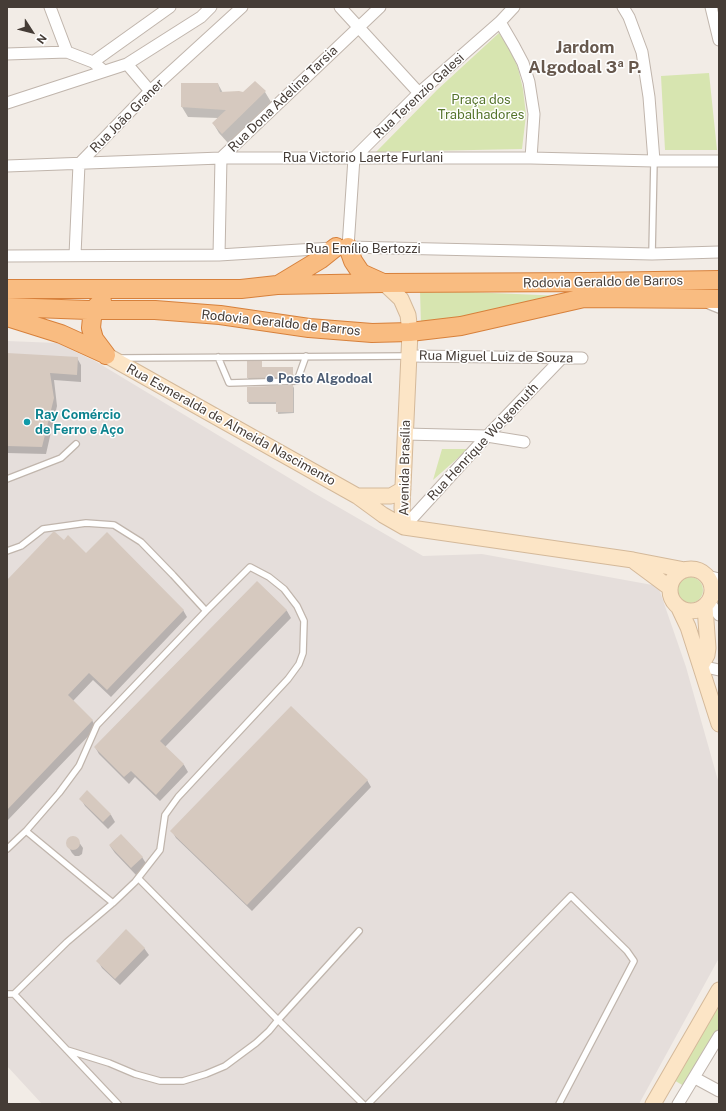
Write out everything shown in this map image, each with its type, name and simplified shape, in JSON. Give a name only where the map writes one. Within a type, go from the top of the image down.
[{"type":"highway","points":[[277,285],[342,247],[361,273],[384,283]]},
{"type":"highway","name":"Rodovia Geraldo de Barros","points":[[7,289],[242,289],[277,285],[719,280]]},
{"type":"highway","points":[[110,357],[94,339],[92,328],[92,318],[95,310],[103,301],[113,297],[242,289]]},
{"type":"highway","name":"Rodovia Geraldo de Barros","points":[[7,307],[95,310],[155,310],[220,315],[309,328],[372,333],[410,332],[461,326],[584,298],[719,299]]},
{"type":"highway","points":[[7,317],[61,334],[110,357]]},
{"type":"main road","name":"Avenida Brasília","points":[[384,283],[400,299],[408,315],[410,332],[402,508],[404,527],[633,560],[685,570]]},
{"type":"main road","name":"Rua Esmeralda de Almeida Nascimento","points":[[110,357],[357,496],[383,515],[404,527]]},
{"type":"main road","name":"Rua Esmeralda de Almeida Nascimento","points":[[357,496],[391,496],[403,489]]},
{"type":"main road","name":"Avenida Brasília","points":[[633,560],[670,588]]},
{"type":"main road","points":[[701,666],[708,648],[713,578],[697,570],[685,570],[676,575],[670,588],[673,601],[679,608],[688,627],[719,724]]},
{"type":"main road","points":[[679,608],[694,612],[711,600]]},
{"type":"main road","points":[[653,1104],[719,990]]},
{"type":"street","points":[[50,7],[67,52]]},
{"type":"street","points":[[93,62],[170,7]]},
{"type":"street","points":[[7,102],[127,64],[196,20],[211,7]]},
{"type":"street","name":"Rua João Graner","points":[[75,255],[79,164],[150,91],[242,7]]},
{"type":"street","points":[[340,7],[420,93]]},
{"type":"street","name":"Rua Dona Adelina Tarsia","points":[[219,254],[221,158],[380,7]]},
{"type":"street","name":"Rua Terenzio Galesi","points":[[354,158],[420,93],[500,22],[514,7]]},
{"type":"street","points":[[624,7],[642,52],[654,161]]},
{"type":"street","points":[[711,7],[719,40]]},
{"type":"street","points":[[500,22],[514,46],[529,82],[534,114],[531,158]]},
{"type":"street","points":[[7,54],[67,52],[93,62],[104,72]]},
{"type":"street","points":[[127,64],[150,91]]},
{"type":"street","name":"Rua Victorio Laerte Furlani","points":[[7,166],[221,158],[531,158],[719,161]]},
{"type":"street","points":[[342,247],[354,158]]},
{"type":"street","name":"Rua Emílio Bertozzi","points":[[7,256],[219,254],[342,247],[652,254],[719,252]]},
{"type":"street","name":"Rua Miguel Luiz de Souza","points":[[409,356],[582,358]]},
{"type":"street","name":"Rua Henrique Wolgemuth","points":[[404,527],[487,436],[562,358]]},
{"type":"street","points":[[405,434],[487,436],[524,442]]},
{"type":"street","points":[[711,600],[719,615]]},
{"type":"street","points":[[701,666],[719,670]]},
{"type":"street","points":[[678,1104],[719,1036]]},
{"type":"street","points":[[695,1078],[719,1092]]},
{"type":"lane","points":[[652,254],[654,161]]},
{"type":"lane","points":[[694,300],[719,310]]},
{"type":"lane","points":[[218,357],[229,383],[297,381],[306,356]]},
{"type":"lane","points":[[110,357],[409,356]]},
{"type":"lane","points":[[7,479],[61,458],[76,444]]},
{"type":"lane","points":[[7,551],[21,546],[43,529],[86,523],[114,525],[140,542],[206,611]]},
{"type":"lane","points":[[7,849],[26,831],[59,793],[78,766],[97,725],[250,567],[269,577],[284,589],[297,606],[304,621],[303,653],[299,664],[288,679],[178,797],[165,815],[160,850],[138,878],[113,903],[67,942],[14,994],[7,994]]},
{"type":"lane","points":[[26,831],[113,903]]},
{"type":"lane","points":[[138,878],[363,1104]]},
{"type":"lane","points":[[368,1104],[571,896],[627,951],[634,961],[559,1104]]},
{"type":"lane","points":[[67,1050],[135,1074],[160,1081],[183,1081],[206,1074],[225,1066],[256,1043],[269,1031],[359,931]]},
{"type":"lane","points":[[14,994],[118,1104]]},
{"type":"shaded area","points":[[7,341],[57,343],[95,361],[314,493],[423,556],[482,554],[658,586],[686,667],[719,784],[719,958],[639,1104],[42,1104],[7,1066]]},
{"type":"green space","name":"Praça dos Trabalhadores","points":[[499,33],[512,53],[518,68],[523,89],[526,115],[522,149],[376,152],[437,90]]},
{"type":"green space","points":[[709,73],[717,150],[665,150],[661,76]]},
{"type":"green space","points":[[420,290],[564,296],[421,325]]},
{"type":"green space","points":[[442,449],[468,449],[433,480]]},
{"type":"green space","points":[[690,577],[699,581],[703,590],[699,599],[690,603],[681,599],[677,590],[681,581]]},
{"type":"green space","points":[[719,999],[719,1030],[684,1086],[672,1079]]},
{"type":"building","points":[[255,81],[266,91],[222,134],[212,123],[226,110],[181,107],[181,83],[218,83],[220,92],[243,92]]},
{"type":"building","name":"Ray Comércio de Ferro e Aço","points":[[7,353],[78,357],[77,375],[50,373],[54,398],[42,447],[7,446]]},
{"type":"building","points":[[247,361],[262,361],[262,367],[293,367],[293,377],[247,378]]},
{"type":"building","points":[[293,385],[293,412],[276,412],[276,402],[247,402],[247,387]]},
{"type":"building","points":[[53,532],[64,540],[68,535],[86,553],[107,532],[184,610],[107,690],[89,673],[68,695],[93,720],[7,810],[7,580]]},
{"type":"building","points":[[257,581],[287,610],[160,741],[184,764],[156,795],[131,771],[124,777],[94,747]]},
{"type":"building","points":[[291,706],[368,780],[247,905],[170,831]]},
{"type":"building","points":[[87,790],[111,814],[103,822],[79,799]]},
{"type":"building","points":[[121,834],[143,857],[131,868],[109,845]]},
{"type":"building","points":[[73,836],[78,838],[80,843],[78,848],[73,850],[68,848],[66,843],[68,838]]},
{"type":"building","points":[[126,929],[145,948],[115,979],[96,961]]},
{"type":"place","name":"Posto Algodoal","points":[[270,379]]},
{"type":"place","name":"Ray Comércio de Ferro e Aço","points":[[27,422]]},
{"type":"district","name":"Jardom Algodoal 3ª P.","points":[[585,58]]}]
